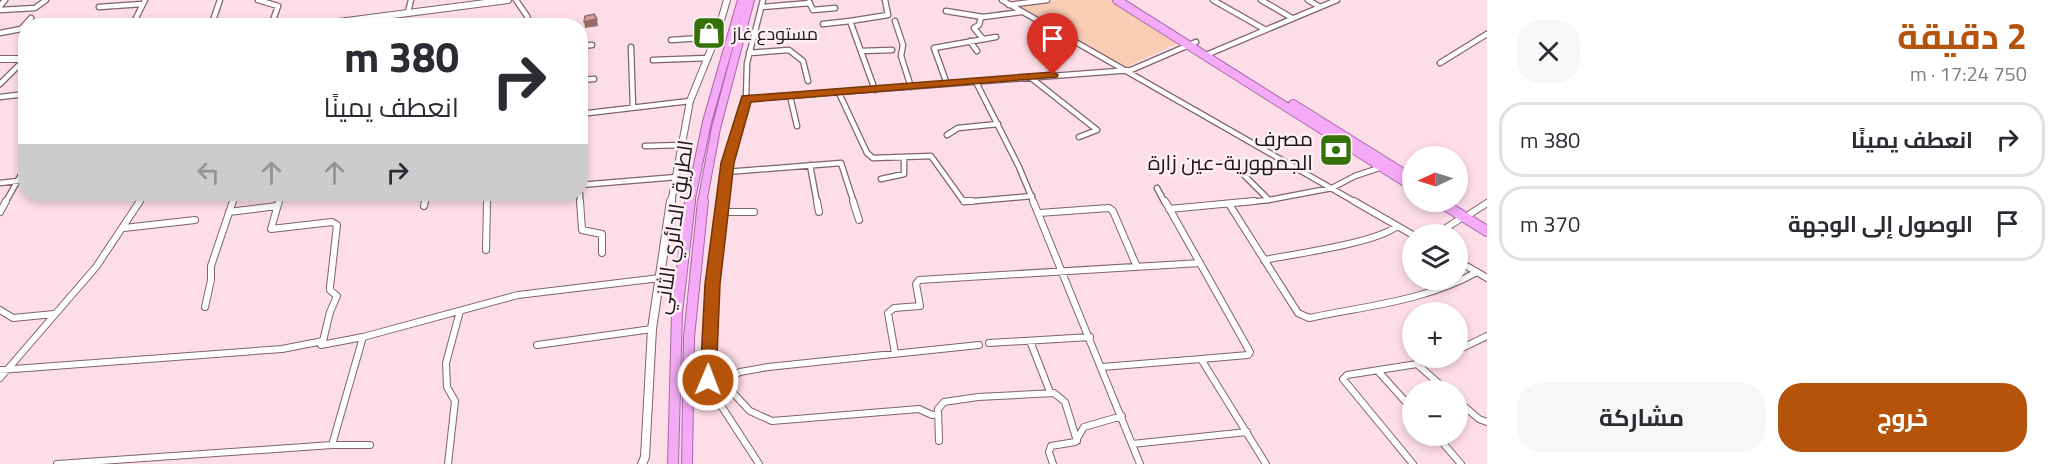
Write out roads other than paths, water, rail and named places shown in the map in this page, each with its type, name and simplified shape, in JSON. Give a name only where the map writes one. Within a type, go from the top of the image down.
[{"type":"highway","name":"الطريق الدائري الثاني","points":[[673,464],[676,339],[689,211],[704,135],[742,0]]},
{"type":"highway","name":"الطريق الدائري الثاني","points":[[687,464],[688,341],[697,244],[716,127],[750,0]]},
{"type":"highway","points":[[1117,0],[1194,44]]},
{"type":"highway","points":[[1128,0],[1402,179]]},
{"type":"highway","points":[[1385,166],[1402,174]]},
{"type":"highway","points":[[1461,212],[1487,225]]},
{"type":"highway","points":[[1463,212],[1487,231]]},
{"type":"street","points":[[0,8],[5,0]]},
{"type":"street","points":[[0,8],[35,8],[46,0]]},
{"type":"street","points":[[214,18],[220,0]]},
{"type":"street","points":[[258,0],[278,6],[274,18]]},
{"type":"street","points":[[408,12],[411,0]]},
{"type":"street","points":[[365,18],[508,0]]},
{"type":"street","points":[[516,0],[528,18]]},
{"type":"street","points":[[642,464],[645,457],[652,328],[690,101],[716,37],[727,0]]},
{"type":"street","points":[[759,464],[722,407],[708,376],[710,316],[726,172],[732,142],[746,99],[749,53],[763,0]]},
{"type":"street","points":[[823,24],[888,15],[885,0]]},
{"type":"street","points":[[1002,0],[1402,229]]},
{"type":"street","points":[[1009,5],[1047,0]]},
{"type":"street","points":[[1214,0],[1264,29]]},
{"type":"street","points":[[1261,0],[1292,18]]},
{"type":"street","points":[[1308,0],[1320,7]]},
{"type":"street","points":[[1209,54],[1337,0]]},
{"type":"street","points":[[99,7],[144,2]]},
{"type":"street","points":[[136,18],[144,2]]},
{"type":"street","points":[[761,7],[809,2],[813,10],[835,8]]},
{"type":"street","points":[[946,11],[959,11],[981,17],[1021,12]]},
{"type":"street","points":[[981,17],[979,24],[974,28],[983,39]]},
{"type":"street","points":[[850,21],[875,90]]},
{"type":"street","points":[[895,21],[903,45],[901,56],[911,87]]},
{"type":"street","points":[[0,33],[18,30]]},
{"type":"street","points":[[1440,63],[1487,34]]},
{"type":"street","points":[[671,40],[716,37]]},
{"type":"street","points":[[947,84],[934,48],[996,37]]},
{"type":"street","points":[[970,41],[977,51]]},
{"type":"street","points":[[746,99],[1134,70],[1194,44]]},
{"type":"street","points":[[588,45],[592,45]]},
{"type":"street","points":[[631,47],[633,107]]},
{"type":"street","points":[[749,53],[789,50],[803,61],[808,81]]},
{"type":"street","points":[[861,51],[892,50]]},
{"type":"street","points":[[653,60],[708,58]]},
{"type":"street","points":[[0,60],[18,60]]},
{"type":"street","points":[[0,84],[18,66]]},
{"type":"street","points":[[1030,78],[1097,130],[1079,137]]},
{"type":"street","points":[[588,79],[594,79]]},
{"type":"street","points":[[976,81],[1032,196],[1140,464]]},
{"type":"street","points":[[839,93],[870,156],[875,159],[931,156],[964,202],[1032,196]]},
{"type":"street","points":[[0,97],[18,95]]},
{"type":"street","points":[[790,96],[797,126]]},
{"type":"street","points":[[588,113],[690,101]]},
{"type":"street","points":[[947,135],[958,128],[998,124]]},
{"type":"street","points":[[645,146],[683,145]]},
{"type":"street","points":[[881,179],[904,174],[904,158]]},
{"type":"street","points":[[726,172],[838,162],[843,164],[859,220]]},
{"type":"street","points":[[810,165],[819,212]]},
{"type":"street","points":[[1169,209],[1269,200],[1332,188],[1355,176],[1385,166]]},
{"type":"street","points":[[1242,173],[1269,200]]},
{"type":"street","points":[[588,184],[677,177]]},
{"type":"street","points":[[0,183],[18,181]]},
{"type":"street","points":[[0,212],[18,181]]},
{"type":"street","points":[[1102,367],[1248,355],[1250,352],[1157,188]]},
{"type":"street","points":[[0,378],[4,369],[103,257],[140,201]]},
{"type":"street","points":[[205,307],[211,280],[211,266],[233,201]]},
{"type":"street","points":[[278,201],[271,229],[332,222],[337,225],[334,264],[329,285],[330,290],[337,296],[321,345],[363,337],[518,295],[660,278]]},
{"type":"street","points":[[424,206],[425,201]]},
{"type":"street","points":[[486,250],[487,201]]},
{"type":"street","points":[[580,201],[582,230],[602,234],[602,253]]},
{"type":"street","points":[[1453,224],[1487,203]]},
{"type":"street","points":[[1229,204],[1298,313],[1306,318],[1420,294],[1469,278],[1477,272]]},
{"type":"street","points":[[229,212],[277,207]]},
{"type":"street","points":[[1039,213],[1109,208],[1113,211],[1137,267]]},
{"type":"street","points":[[722,212],[754,212]]},
{"type":"street","points":[[124,228],[195,220]]},
{"type":"street","points":[[1264,260],[1372,238],[1390,232],[1397,226]]},
{"type":"street","points":[[896,354],[888,314],[894,308],[920,306],[916,284],[919,280],[1200,263]]},
{"type":"street","points":[[1468,267],[1487,278]]},
{"type":"street","points":[[0,310],[14,318],[54,314]]},
{"type":"street","points":[[448,464],[455,401],[447,387],[446,363],[460,311]]},
{"type":"street","points":[[537,345],[652,328]]},
{"type":"street","points":[[1468,345],[1487,336]]},
{"type":"street","points":[[332,445],[363,337]]},
{"type":"street","points":[[989,343],[1090,337]]},
{"type":"street","points":[[4,369],[282,349],[323,341]]},
{"type":"street","points":[[1030,341],[1050,392]]},
{"type":"street","points":[[708,376],[722,380],[758,368],[979,345]]},
{"type":"street","points":[[1201,359],[1266,464]]},
{"type":"street","points":[[1402,367],[1347,375],[1343,379],[1413,464]]},
{"type":"street","points":[[1421,368],[1435,380]]},
{"type":"street","points":[[1378,371],[1402,398]]},
{"type":"street","points":[[722,380],[747,411],[758,418],[772,421],[919,409],[932,415],[938,414]]},
{"type":"street","points":[[939,441],[939,406],[947,400],[985,396],[1027,396],[1050,392],[1065,402],[1077,441]]},
{"type":"street","points":[[1468,410],[1479,419],[1487,422]]},
{"type":"street","points":[[1077,441],[1084,427],[1122,416]]},
{"type":"street","points":[[1132,444],[1247,432]]},
{"type":"street","points":[[1053,464],[1049,452],[1051,446],[1077,441]]},
{"type":"street","points":[[57,464],[114,462],[332,445],[370,445]]},
{"type":"street","points":[[1445,446],[1461,464]]},
{"type":"place","name":"مستودع غاز","points":[[709,33]]},
{"type":"place","name":"مصرف الجمهورية-عين زارة","points":[[1336,150]]}]
